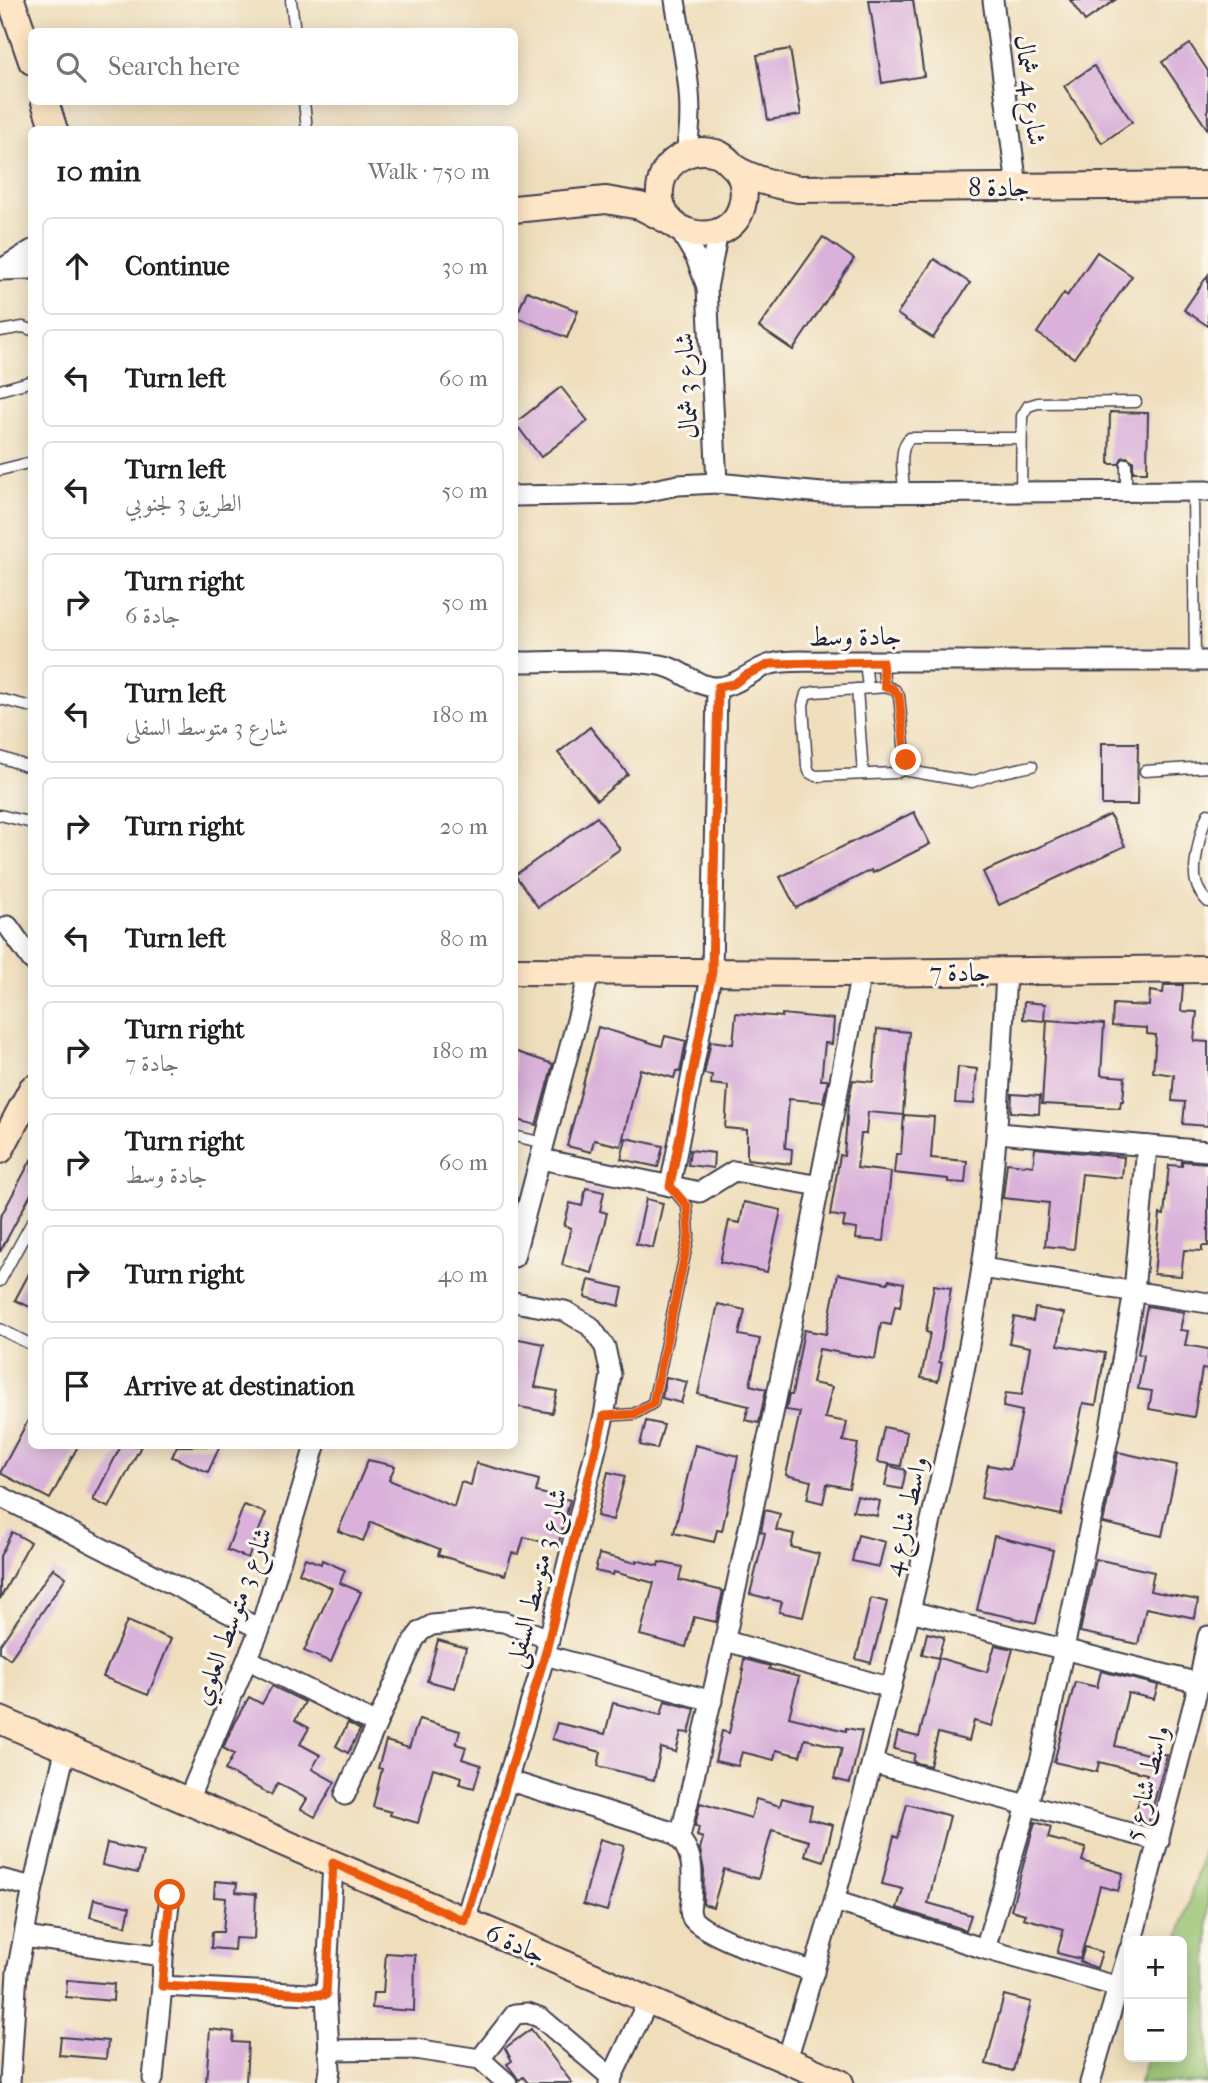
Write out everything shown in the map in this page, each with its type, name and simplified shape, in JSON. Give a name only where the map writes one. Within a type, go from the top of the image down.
[{"type":"main road","points":[[8,3],[28,51]]},
{"type":"main road","points":[[46,105],[53,126]]},
{"type":"main road","points":[[518,209],[606,200],[640,187],[677,160],[699,150],[717,153],[730,160],[742,176],[745,191],[742,209],[726,227],[704,235],[693,234],[675,226],[640,206],[606,200]]},
{"type":"main road","points":[[675,226],[663,210],[659,196],[661,180],[677,160]]},
{"type":"main road","name":"جادة 8","points":[[737,170],[766,183],[798,189],[1206,186]]},
{"type":"main road","name":"جادة 8","points":[[726,227],[764,204],[798,189]]},
{"type":"main road","name":"جادة 7","points":[[518,971],[861,973],[1208,969]]},
{"type":"main road","points":[[0,1150],[28,1097]]},
{"type":"main road","name":"جادة 6","points":[[0,1720],[840,2083]]},
{"type":"street","points":[[675,0],[690,107],[690,136],[677,160]]},
{"type":"street","name":"شارع 4 شمال","points":[[993,0],[1017,187]]},
{"type":"street","points":[[690,107],[703,134],[717,153]]},
{"type":"street","name":"شارع 3 شمال","points":[[675,226],[696,258],[707,288],[717,482]]},
{"type":"street","name":"شارع 3 شمال","points":[[707,288],[726,227]]},
{"type":"street","points":[[0,270],[28,252]]},
{"type":"street","points":[[0,270],[28,269]]},
{"type":"street","points":[[518,496],[635,494],[678,485],[717,482],[822,493],[1200,491]]},
{"type":"street","points":[[518,662],[621,661],[663,665],[687,674],[702,685],[718,687],[712,972],[670,1186]]},
{"type":"street","name":"جادة وسط","points":[[718,687],[734,684],[770,664],[874,661],[1202,662]]},
{"type":"street","points":[[4,925],[28,933]]},
{"type":"street","points":[[4,925],[28,955]]},
{"type":"street","points":[[518,1242],[590,971]]},
{"type":"street","name":"واسط شارع 4","points":[[787,2059],[835,1901],[872,1763],[911,1611],[956,1410],[982,1268],[998,1133],[1006,972]]},
{"type":"street","points":[[680,1837],[726,1641],[861,973]]},
{"type":"street","points":[[998,1133],[1208,1151]]},
{"type":"street","points":[[985,1949],[1027,1806],[1065,1649],[1109,1434],[1134,1292],[1147,1146]]},
{"type":"street","points":[[543,1151],[701,1192],[734,1171],[820,1185]]},
{"type":"street","points":[[982,1268],[1208,1303]]},
{"type":"street","name":"شارع 3 متوسط السفلى","points":[[465,1921],[547,1647],[604,1416],[611,1375],[604,1347],[590,1326],[565,1311],[518,1303]]},
{"type":"street","name":"شارع 3 متوسط العلوي","points":[[188,1800],[249,1660],[315,1449]]},
{"type":"street","points":[[0,1496],[260,1629]]},
{"type":"street","points":[[911,1611],[1199,1683]]},
{"type":"street","points":[[345,1795],[414,1640],[426,1627],[497,1620],[547,1647],[712,1701]]},
{"type":"street","name":"واسط شارع 5","points":[[1133,1936],[1199,1683],[1208,1636]]},
{"type":"street","points":[[726,1641],[891,1688]]},
{"type":"street","points":[[249,1660],[376,1724]]},
{"type":"street","points":[[10,2083],[18,1972],[33,1887],[66,1747]]},
{"type":"street","points":[[872,1763],[1159,1841]]},
{"type":"street","points":[[507,1780],[669,1831],[680,1837],[687,1846],[693,1871],[690,1913],[694,1920],[728,1940],[814,1972]]},
{"type":"street","points":[[333,1863],[326,1995],[329,2067],[346,2083]]},
{"type":"street","points":[[0,1879],[33,1887]]},
{"type":"street","points":[[153,2079],[170,1895]]},
{"type":"street","points":[[835,1901],[985,1949],[1119,1987]]},
{"type":"street","points":[[24,1937],[163,1956]]},
{"type":"street","points":[[1090,2083],[1124,1968]]},
{"type":"street","points":[[162,1986],[326,1995]]},
{"type":"street","points":[[480,2059],[515,2014],[528,2013],[541,2018],[610,2080],[648,2001]]},
{"type":"street","points":[[329,2067],[415,2049],[480,2059],[507,2083]]},
{"type":"lane","points":[[291,0],[294,28]]},
{"type":"lane","points":[[304,105],[307,126]]},
{"type":"lane","points":[[0,331],[28,329]]},
{"type":"lane","points":[[0,390],[28,382]]},
{"type":"lane","points":[[1021,492],[1022,416],[1025,410],[1033,404],[1129,405]]},
{"type":"lane","points":[[904,493],[903,448],[906,440],[910,438],[1021,438]]},
{"type":"lane","points":[[0,470],[28,463]]},
{"type":"lane","points":[[1126,464],[1126,491]]},
{"type":"lane","points":[[1200,491],[1202,662]]},
{"type":"lane","points":[[874,661],[885,687]]},
{"type":"lane","points":[[863,774],[863,689],[874,661]]},
{"type":"lane","points":[[903,770],[906,760],[899,696],[892,688],[810,692],[804,697],[807,766],[810,773],[816,776],[896,773],[903,770],[972,782],[1032,766]]},
{"type":"lane","points":[[0,699],[28,706]]},
{"type":"lane","points":[[0,757],[28,767]]},
{"type":"lane","points":[[1145,771],[1208,767]]},
{"type":"lane","points":[[1208,814],[1204,823],[1195,878],[1200,893],[1208,902]]},
{"type":"lane","points":[[0,816],[28,822]]},
{"type":"lane","points":[[518,1138],[543,1151]]},
{"type":"lane","points":[[604,1416],[634,1414],[653,1403],[689,1236],[687,1206],[670,1186]]},
{"type":"lane","points":[[0,1281],[28,1229]]},
{"type":"lane","points":[[0,1329],[28,1343]]},
{"type":"green space","points":[[1208,1833],[1208,2083],[1139,2083],[1145,2062],[1187,2062],[1187,1936],[1179,1936]]},
{"type":"building","points":[[869,0],[913,0],[924,76],[882,83]]},
{"type":"building","points":[[1070,0],[1115,0],[1085,21]]},
{"type":"building","points":[[1190,44],[1208,71],[1208,130],[1162,62]]},
{"type":"building","points":[[790,49],[801,115],[768,120],[757,55]]},
{"type":"building","points":[[1094,66],[1132,122],[1102,143],[1064,86]]},
{"type":"building","points":[[823,237],[854,259],[793,350],[759,327]]},
{"type":"building","points":[[1097,252],[1132,276],[1074,358],[1037,333],[1064,293],[1067,296]]},
{"type":"building","points":[[934,259],[970,283],[933,338],[897,314]]},
{"type":"building","points":[[1208,275],[1208,326],[1184,310]]},
{"type":"building","points":[[527,291],[578,311],[567,338],[518,318]]},
{"type":"building","points":[[561,387],[588,421],[541,457],[518,427],[518,421]]},
{"type":"building","points":[[1110,412],[1148,413],[1147,472],[1133,472],[1133,461],[1127,457],[1122,458],[1119,464],[1109,464]]},
{"type":"building","points":[[590,727],[628,774],[597,800],[558,753]]},
{"type":"building","points":[[1102,743],[1138,743],[1137,805],[1102,805]]},
{"type":"building","points":[[914,812],[930,844],[796,908],[780,877]]},
{"type":"building","points":[[1110,815],[1125,846],[999,905],[983,872]]},
{"type":"building","points":[[597,817],[620,849],[538,907],[518,879],[518,873]]},
{"type":"building","points":[[1164,985],[1183,985],[1181,1011],[1197,1012],[1194,1041],[1208,1042],[1208,1126],[1183,1124],[1185,1102],[1172,1101],[1174,1075],[1153,1072],[1156,1035],[1147,1034],[1147,1028],[1112,1026],[1113,1004],[1149,1006],[1150,991],[1163,993]]},
{"type":"building","points":[[1024,1002],[1045,1004],[1044,1021],[1023,1019]]},
{"type":"building","points":[[736,1013],[834,1019],[832,1044],[825,1043],[821,1080],[828,1080],[823,1102],[789,1099],[785,1148],[792,1149],[791,1164],[747,1159],[747,1130],[725,1128],[728,1086],[711,1084],[712,1075],[704,1074],[711,1041],[733,1044]]},
{"type":"building","points":[[1047,1020],[1104,1024],[1101,1075],[1125,1077],[1120,1108],[1042,1104]]},
{"type":"building","points":[[598,1027],[662,1046],[665,1036],[686,1041],[680,1072],[676,1071],[674,1078],[640,1069],[621,1146],[594,1140],[591,1152],[567,1146]]},
{"type":"building","points":[[877,1029],[909,1032],[903,1115],[868,1112],[866,1134],[861,1134],[857,1168],[891,1172],[884,1241],[856,1239],[857,1229],[843,1227],[845,1217],[830,1215],[840,1155],[844,1156],[848,1104],[853,1080],[873,1082]]},
{"type":"building","points":[[518,1052],[553,1064],[536,1125],[518,1120]]},
{"type":"building","points":[[958,1067],[977,1069],[974,1104],[955,1103]]},
{"type":"building","points":[[1012,1094],[1040,1096],[1039,1114],[1011,1112]]},
{"type":"building","points":[[904,1115],[934,1117],[931,1158],[967,1161],[965,1183],[894,1173],[896,1154],[901,1154]]},
{"type":"building","points":[[626,1138],[663,1146],[658,1167],[621,1159]]},
{"type":"building","points":[[1035,1148],[1124,1157],[1122,1178],[1082,1174],[1074,1249],[1045,1246],[1049,1203],[1003,1198],[1007,1163],[1033,1166]]},
{"type":"building","points":[[690,1150],[714,1153],[713,1168],[688,1165]]},
{"type":"building","points":[[1182,1161],[1208,1163],[1208,1246],[1202,1246],[1202,1251],[1184,1250],[1181,1276],[1154,1274],[1160,1214],[1164,1215],[1169,1165],[1182,1166]]},
{"type":"building","points":[[28,1166],[28,1200],[0,1252],[0,1218]]},
{"type":"building","points":[[586,1188],[604,1192],[600,1211],[607,1213],[592,1273],[562,1265],[571,1228],[564,1226],[570,1203],[582,1206]]},
{"type":"building","points":[[646,1199],[663,1203],[653,1248],[636,1244]]},
{"type":"building","points":[[744,1202],[781,1210],[767,1272],[720,1262],[729,1221],[740,1223]]},
{"type":"building","points":[[838,1274],[888,1283],[889,1280],[904,1283],[900,1307],[895,1306],[891,1325],[881,1323],[875,1359],[819,1349],[812,1383],[832,1387],[825,1418],[847,1422],[843,1441],[858,1444],[849,1488],[827,1484],[823,1503],[807,1499],[811,1481],[786,1475],[800,1412],[786,1410],[789,1395],[792,1395],[804,1330],[826,1334]]},
{"type":"building","points":[[28,1276],[28,1306],[15,1300]]},
{"type":"building","points":[[589,1280],[623,1288],[619,1306],[585,1297]]},
{"type":"building","points":[[934,1285],[951,1288],[938,1381],[921,1378],[930,1333],[926,1332]]},
{"type":"building","points":[[718,1304],[745,1310],[739,1335],[760,1339],[750,1385],[766,1389],[759,1423],[745,1420],[749,1406],[698,1394]]},
{"type":"building","points":[[1147,1306],[1184,1312],[1180,1330],[1188,1331],[1185,1345],[1208,1349],[1208,1370],[1202,1369],[1194,1417],[1149,1409],[1152,1391],[1138,1389],[1144,1355],[1138,1354]]},
{"type":"building","points":[[1035,1308],[1064,1313],[1058,1345],[1105,1353],[1096,1405],[1083,1403],[1061,1515],[981,1498],[988,1465],[1010,1469],[1022,1411],[1003,1407],[1006,1393],[1022,1395],[1030,1347],[1009,1343],[1014,1317],[1033,1321]]},
{"type":"building","points":[[518,1339],[544,1344],[535,1387],[557,1391],[552,1413],[518,1407]]},
{"type":"building","points":[[666,1377],[687,1382],[681,1403],[662,1398]]},
{"type":"building","points":[[28,1420],[28,1449],[76,1449],[50,1499],[0,1473]]},
{"type":"building","points":[[646,1421],[664,1425],[657,1449],[640,1445]]},
{"type":"building","points":[[884,1427],[907,1432],[901,1466],[877,1462]]},
{"type":"building","points":[[695,1445],[738,1456],[722,1531],[717,1530],[714,1542],[674,1533]]},
{"type":"building","points":[[119,1449],[139,1449],[109,1508],[93,1500]]},
{"type":"building","points":[[176,1449],[219,1449],[208,1472],[172,1457]]},
{"type":"building","points":[[1118,1452],[1177,1465],[1162,1536],[1103,1523]]},
{"type":"building","points":[[368,1460],[395,1466],[389,1480],[454,1507],[461,1482],[471,1485],[476,1463],[539,1480],[536,1492],[570,1500],[558,1546],[524,1537],[519,1554],[512,1553],[505,1575],[438,1555],[440,1549],[371,1522],[363,1541],[338,1531]]},
{"type":"building","points":[[889,1466],[906,1470],[902,1489],[885,1486]]},
{"type":"building","points":[[608,1472],[625,1476],[613,1520],[597,1516]]},
{"type":"building","points":[[857,1496],[880,1501],[877,1516],[853,1511]]},
{"type":"building","points":[[244,1505],[266,1513],[248,1558],[227,1550]]},
{"type":"building","points":[[765,1510],[780,1514],[776,1530],[794,1534],[791,1547],[819,1554],[803,1617],[779,1612],[782,1602],[750,1594],[765,1533],[761,1532]]},
{"type":"building","points":[[12,1532],[30,1542],[0,1599],[0,1556]]},
{"type":"building","points":[[858,1535],[885,1542],[879,1567],[852,1561]]},
{"type":"building","points":[[994,1536],[1053,1550],[1036,1623],[977,1610]]},
{"type":"building","points":[[599,1554],[636,1563],[636,1560],[658,1566],[659,1562],[682,1567],[679,1580],[723,1591],[716,1622],[694,1617],[686,1647],[640,1635],[654,1583],[614,1572],[613,1575],[595,1571]]},
{"type":"building","points":[[305,1558],[321,1564],[322,1560],[345,1570],[340,1583],[361,1592],[331,1662],[304,1651],[332,1588],[299,1573]]},
{"type":"building","points":[[1096,1559],[1154,1572],[1150,1591],[1198,1600],[1195,1618],[1146,1608],[1138,1644],[1080,1632]]},
{"type":"building","points":[[53,1568],[66,1577],[10,1659],[0,1652],[0,1645]]},
{"type":"building","points":[[871,1598],[887,1602],[871,1663],[856,1659]]},
{"type":"building","points":[[127,1621],[171,1639],[148,1695],[103,1677]]},
{"type":"building","points":[[927,1633],[944,1637],[938,1658],[922,1654]]},
{"type":"building","points":[[438,1640],[466,1648],[455,1688],[427,1681]]},
{"type":"building","points":[[995,1645],[1013,1649],[992,1726],[974,1721],[969,1741],[938,1733],[930,1766],[913,1762],[915,1754],[894,1749],[898,1732],[919,1737],[939,1658],[987,1672]]},
{"type":"building","points":[[744,1659],[799,1677],[789,1717],[846,1731],[846,1728],[862,1731],[850,1783],[834,1779],[842,1748],[805,1739],[800,1756],[776,1750],[774,1760],[742,1752],[738,1766],[715,1761],[722,1731],[729,1733],[744,1670]]},
{"type":"building","points":[[1101,1671],[1158,1685],[1154,1699],[1128,1693],[1115,1746],[1151,1755],[1151,1751],[1167,1755],[1148,1825],[1133,1821],[1147,1774],[1099,1762],[1097,1772],[1054,1762],[1075,1682],[1097,1687]]},
{"type":"building","points":[[272,1686],[305,1702],[295,1720],[309,1728],[300,1744],[320,1755],[312,1769],[335,1782],[315,1817],[301,1809],[307,1799],[278,1783],[271,1795],[225,1770],[234,1754],[223,1748],[234,1723],[249,1697],[262,1704]]},
{"type":"building","points":[[665,1701],[695,1709],[689,1733],[681,1732],[676,1752],[661,1748],[654,1780],[598,1766],[601,1752],[552,1739],[557,1723],[605,1734],[613,1703],[661,1715]]},
{"type":"building","points":[[419,1719],[460,1731],[456,1744],[466,1747],[462,1759],[481,1765],[474,1788],[460,1784],[462,1777],[433,1768],[418,1823],[373,1807],[382,1769],[378,1768],[386,1741],[409,1748]]},
{"type":"building","points":[[348,1723],[360,1730],[348,1753],[336,1746]]},
{"type":"building","points":[[782,1798],[812,1806],[809,1819],[833,1825],[824,1861],[805,1855],[809,1841],[772,1830],[758,1879],[724,1869],[713,1907],[703,1904],[704,1871],[700,1849],[703,1838],[697,1836],[699,1827],[695,1826],[700,1803],[751,1818],[756,1799],[780,1806]]},
{"type":"building","points":[[907,1804],[950,1816],[928,1903],[971,1915],[966,1930],[897,1908],[903,1889],[882,1884],[894,1836],[898,1838]]},
{"type":"building","points":[[1035,1822],[1051,1827],[1048,1838],[1086,1848],[1082,1861],[1123,1873],[1118,1891],[1100,1886],[1080,1959],[1057,1953],[1064,1929],[1023,1918],[1025,1914],[1011,1910]]},
{"type":"building","points":[[600,1839],[624,1846],[607,1911],[583,1904]]},
{"type":"building","points":[[107,1843],[143,1851],[138,1873],[102,1865]]},
{"type":"building","points":[[215,1881],[237,1883],[236,1892],[256,1894],[254,1939],[235,1938],[234,1950],[211,1948],[212,1932],[223,1932],[226,1898],[214,1897]]},
{"type":"building","points":[[94,1899],[130,1907],[126,1926],[90,1917]]},
{"type":"building","points":[[1085,1947],[1102,1952],[1097,1968],[1080,1962]]},
{"type":"building","points":[[386,1953],[415,1955],[414,2011],[372,2008],[373,1993],[383,1993]]},
{"type":"building","points":[[67,1980],[114,1984],[113,2001],[66,1997]]},
{"type":"building","points":[[1004,1995],[1031,2002],[1013,2071],[986,2064]]},
{"type":"building","points":[[210,2029],[234,2032],[233,2042],[248,2043],[246,2083],[206,2083]]},
{"type":"building","points":[[531,2029],[572,2083],[528,2083],[523,2077],[519,2080],[507,2064],[512,2061],[505,2048]]},
{"type":"building","points":[[61,2037],[108,2041],[106,2059],[59,2055]]},
{"type":"route","points":[[170,1895],[162,1986],[326,1995],[333,1863],[465,1921],[545,1655],[604,1416],[634,1414],[653,1403],[689,1236],[687,1206],[670,1186],[712,972],[718,687],[734,684],[770,664],[882,662],[885,687],[892,688],[899,696],[906,760]]}]
